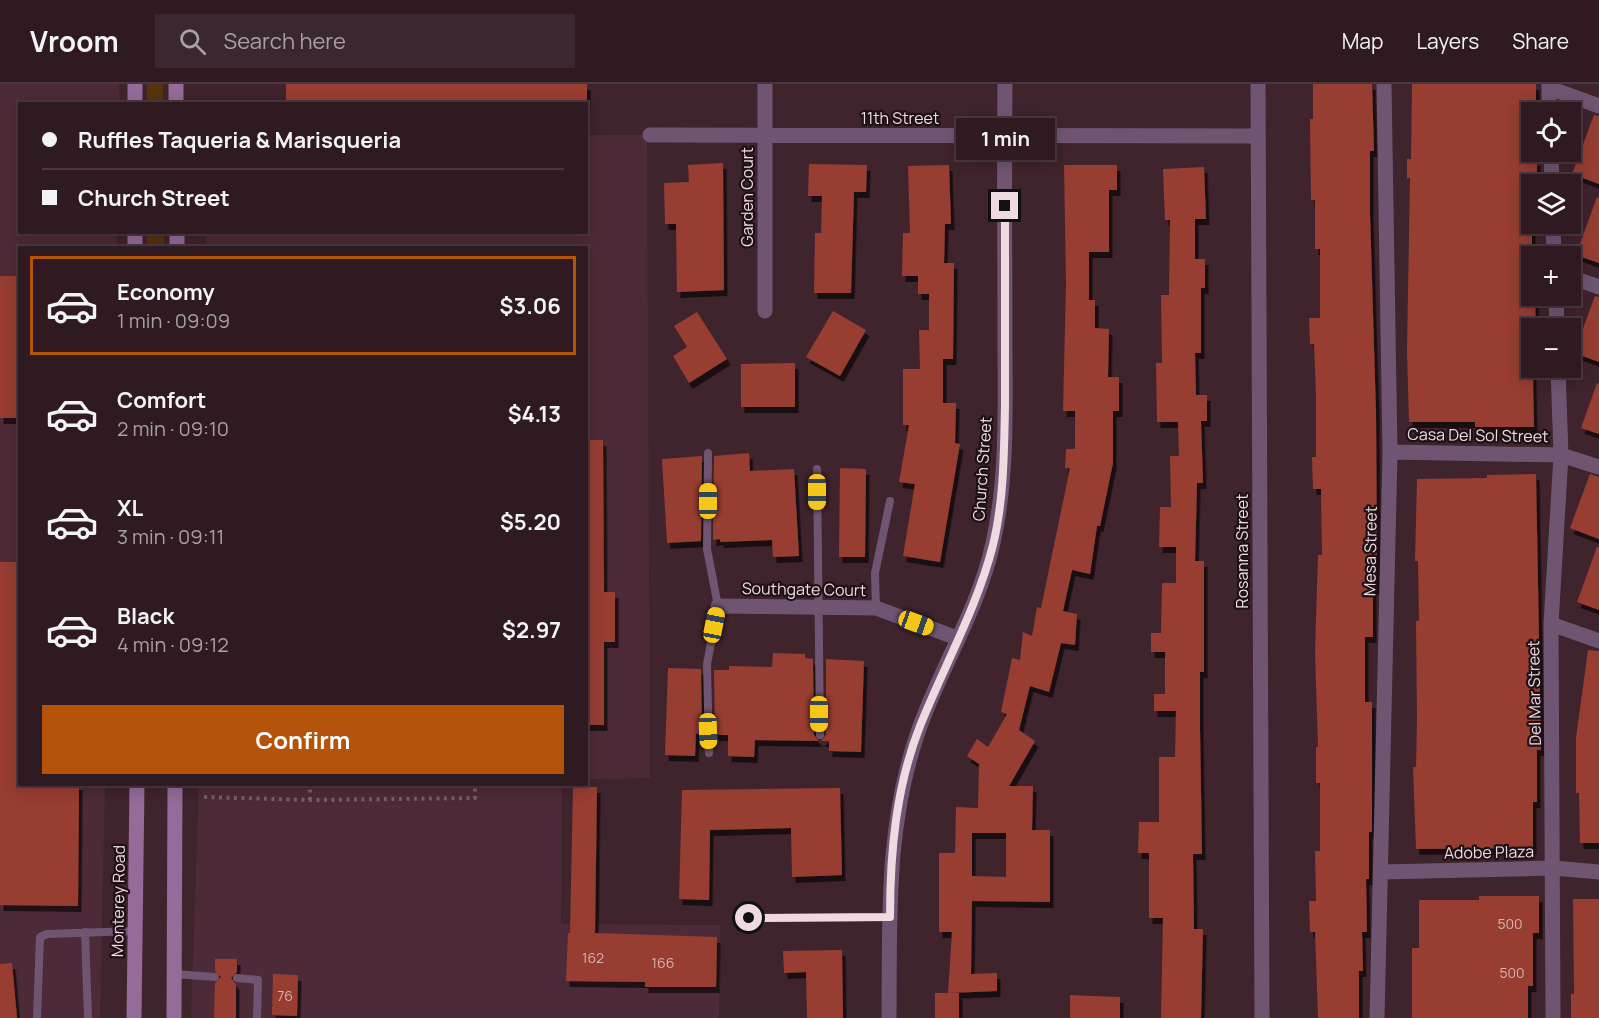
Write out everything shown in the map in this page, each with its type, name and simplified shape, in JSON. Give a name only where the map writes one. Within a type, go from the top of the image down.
[{"type":"main road","points":[[135,84],[135,102]]},
{"type":"main road","points":[[176,84],[176,102]]},
{"type":"main road","name":"Monterey Road","points":[[134,1018],[137,786]]},
{"type":"main road","points":[[174,1018],[175,786]]},
{"type":"street","name":"Garden Court","points":[[765,84],[765,311]]},
{"type":"street","name":"Church Street","points":[[889,1018],[890,917],[896,815],[919,728],[978,594],[993,545],[1001,501],[1005,403],[1005,84]]},
{"type":"street","name":"Rosanna Street","points":[[1258,84],[1262,1018]]},
{"type":"street","name":"Mesa Street","points":[[1377,1018],[1390,452],[1384,84]]},
{"type":"street","points":[[1549,102],[1549,86],[1599,106]]},
{"type":"street","name":"11th Street","points":[[650,135],[1258,136]]},
{"type":"street","points":[[1581,281],[1599,287]]},
{"type":"street","name":"Del Mar Street","points":[[1553,1018],[1551,624],[1561,455],[1558,378]]},
{"type":"street","name":"Casa Del Sol Street","points":[[1390,452],[1561,455],[1599,467]]},
{"type":"street","name":"Southgate Court","points":[[718,606],[876,608],[957,638]]},
{"type":"street","points":[[1551,624],[1599,641]]},
{"type":"street","name":"Adobe Plaza","points":[[1381,872],[1554,868],[1599,872]]},
{"type":"lane","points":[[708,453],[707,549],[718,606],[707,664],[709,753]]},
{"type":"lane","points":[[817,469],[820,735]]},
{"type":"lane","points":[[876,608],[875,573],[890,501]]},
{"type":"lane","points":[[749,918],[890,917]]},
{"type":"lane","points":[[37,1018],[40,937],[47,934],[85,932],[135,932]]},
{"type":"lane","points":[[85,932],[88,1018]]},
{"type":"lane","points":[[175,974],[215,977]]},
{"type":"lane","points":[[237,978],[258,980],[257,1018]]},
{"type":"path","points":[[310,786],[310,800]]},
{"type":"path","points":[[204,796],[310,800],[475,798],[475,786]]},
{"type":"shaded area","points":[[0,84],[119,84],[120,102],[18,102],[18,234],[117,234],[117,246],[18,246],[18,786],[105,786],[100,1018],[0,1018]]},
{"type":"shaded area","points":[[147,84],[163,84],[163,102],[147,102]]},
{"type":"shaded area","points":[[588,135],[647,135],[650,778],[588,779],[588,246],[206,246],[205,234],[588,234]]},
{"type":"shaded area","points":[[147,234],[164,234],[164,246],[147,246]]},
{"type":"shaded area","points":[[199,786],[562,786],[561,924],[720,925],[719,1018],[191,1018]]},
{"type":"building","points":[[286,84],[587,84],[587,102],[286,102]]},
{"type":"building","points":[[1313,84],[1372,84],[1374,151],[1370,151],[1370,214],[1376,413],[1377,588],[1373,588],[1373,637],[1365,637],[1365,702],[1372,702],[1372,832],[1369,832],[1369,879],[1366,879],[1367,932],[1362,932],[1363,971],[1359,971],[1359,1018],[1318,1018],[1315,932],[1310,932],[1309,901],[1316,901],[1315,851],[1320,851],[1320,783],[1316,783],[1316,747],[1318,747],[1315,652],[1318,555],[1322,555],[1321,489],[1313,489],[1312,457],[1316,457],[1316,396],[1314,344],[1310,344],[1309,318],[1320,318],[1320,249],[1315,249],[1315,200],[1311,200],[1310,119],[1313,119]]},
{"type":"building","points":[[1412,84],[1536,84],[1536,102],[1521,102],[1521,162],[1537,162],[1537,174],[1521,174],[1521,234],[1532,234],[1532,246],[1521,246],[1521,306],[1535,306],[1536,318],[1521,318],[1521,378],[1533,378],[1534,427],[1475,427],[1475,422],[1409,422],[1407,351],[1410,178],[1407,178],[1407,159],[1411,159]]},
{"type":"building","points":[[1594,115],[1599,116],[1599,184],[1581,177],[1581,174],[1572,174],[1576,162],[1581,162],[1581,150]]},
{"type":"building","points":[[723,163],[724,290],[677,292],[676,224],[665,224],[664,183],[689,182],[688,165]]},
{"type":"building","points":[[809,164],[867,165],[866,192],[854,192],[851,293],[814,293],[815,233],[821,233],[822,196],[808,196]]},
{"type":"building","points":[[949,165],[951,224],[945,224],[944,263],[954,263],[953,359],[943,359],[943,403],[956,403],[955,443],[960,444],[940,562],[903,556],[915,484],[899,482],[909,425],[903,425],[903,369],[920,369],[919,330],[929,330],[929,294],[918,294],[918,276],[902,276],[903,233],[910,233],[908,166]]},
{"type":"building","points":[[1064,165],[1117,165],[1117,190],[1109,190],[1109,252],[1089,252],[1089,300],[1095,300],[1095,328],[1109,329],[1108,377],[1119,377],[1119,411],[1113,411],[1113,463],[1100,526],[1097,526],[1090,574],[1072,570],[1063,611],[1077,614],[1075,645],[1061,643],[1049,692],[1030,686],[1019,730],[1035,741],[1009,786],[1033,786],[1032,830],[1050,830],[1050,902],[972,901],[971,974],[997,973],[997,991],[948,993],[952,932],[939,932],[939,853],[955,853],[956,807],[978,808],[979,764],[967,756],[977,739],[988,747],[1007,714],[1001,712],[1012,658],[1020,660],[1023,632],[1032,636],[1037,607],[1041,608],[1070,468],[1065,468],[1066,449],[1075,449],[1075,411],[1063,411],[1066,283]],"holes":[[[972,833],[1006,833],[1006,877],[972,876]]]},
{"type":"building","points":[[1204,167],[1206,219],[1195,219],[1195,259],[1205,259],[1205,288],[1201,288],[1201,353],[1195,353],[1196,395],[1207,395],[1207,421],[1201,421],[1203,483],[1197,483],[1195,561],[1204,561],[1204,672],[1200,672],[1202,854],[1193,854],[1194,929],[1203,929],[1201,1018],[1161,1018],[1163,918],[1149,918],[1149,853],[1138,853],[1139,822],[1159,822],[1159,757],[1175,757],[1176,711],[1154,711],[1154,694],[1165,694],[1165,652],[1151,652],[1151,633],[1161,633],[1162,583],[1176,583],[1176,547],[1159,547],[1160,507],[1171,507],[1170,456],[1179,456],[1178,422],[1157,422],[1156,363],[1162,363],[1161,295],[1169,295],[1170,220],[1165,220],[1163,169]]},
{"type":"building","points":[[1597,197],[1599,198],[1599,263],[1581,257],[1579,246]]},
{"type":"building","points":[[0,276],[18,276],[18,418],[0,418]]},
{"type":"building","points":[[1595,296],[1599,297],[1599,362],[1581,356],[1581,334]]},
{"type":"building","points":[[833,311],[866,330],[840,376],[806,357]]},
{"type":"building","points":[[697,312],[727,359],[689,383],[673,356],[687,347],[674,326]]},
{"type":"building","points":[[795,363],[795,407],[741,407],[741,364]]},
{"type":"building","points":[[1597,383],[1599,384],[1599,434],[1581,428]]},
{"type":"building","points":[[588,440],[603,440],[604,592],[615,592],[615,642],[604,642],[604,725],[588,725]]},
{"type":"building","points":[[749,453],[750,471],[794,469],[799,556],[773,557],[772,540],[720,542],[720,539],[713,540],[714,456]]},
{"type":"building","points":[[702,456],[701,541],[667,543],[662,459]]},
{"type":"building","points":[[840,468],[866,469],[865,557],[839,557]]},
{"type":"building","points":[[1536,474],[1541,750],[1537,750],[1537,802],[1533,802],[1533,848],[1416,849],[1413,767],[1416,767],[1417,719],[1416,621],[1419,621],[1418,561],[1415,561],[1417,479],[1487,478],[1487,475]]},
{"type":"building","points":[[1590,474],[1599,477],[1599,539],[1570,528]]},
{"type":"building","points":[[1597,547],[1599,547],[1599,610],[1577,602]]},
{"type":"building","points":[[0,562],[18,562],[18,786],[79,786],[78,906],[0,905]]},
{"type":"building","points":[[1588,650],[1599,651],[1599,843],[1580,843],[1579,793],[1576,793],[1576,738]]},
{"type":"building","points":[[773,653],[805,654],[805,658],[813,659],[814,735],[819,741],[755,740],[754,757],[728,756],[728,735],[715,735],[714,670],[729,670],[729,666],[772,667]]},
{"type":"building","points":[[826,659],[864,661],[861,752],[829,751],[829,741],[821,741],[826,735]]},
{"type":"building","points":[[668,668],[701,669],[702,734],[696,734],[695,756],[665,755]]},
{"type":"building","points":[[573,787],[597,787],[595,933],[717,937],[716,987],[645,987],[645,982],[566,981],[568,933],[570,933]]},
{"type":"building","points":[[840,788],[842,875],[792,877],[791,828],[710,830],[709,900],[679,899],[682,790]]},
{"type":"building","points":[[1479,896],[1539,896],[1539,933],[1533,933],[1533,986],[1528,986],[1528,1018],[1412,1018],[1412,948],[1419,948],[1419,900],[1479,900]]},
{"type":"building","points":[[1573,899],[1599,899],[1599,1018],[1571,1018],[1571,994],[1574,994]]},
{"type":"building","points":[[842,950],[843,1018],[807,1018],[806,972],[784,973],[783,951]]},
{"type":"building","points":[[215,959],[237,959],[237,972],[231,978],[236,984],[236,1018],[214,1018],[215,983],[221,977],[215,971]]},
{"type":"building","points":[[12,963],[17,1018],[0,1018],[0,964]]},
{"type":"building","points":[[273,974],[298,975],[297,1016],[272,1015]]},
{"type":"building","points":[[935,993],[959,993],[959,1018],[935,1018]]},
{"type":"building","points":[[1070,995],[1120,997],[1120,1018],[1070,1018]]},
{"type":"route","points":[[749,918],[890,917],[896,815],[905,775],[919,728],[978,594],[993,545],[1001,501],[1005,371],[1005,206]]}]
